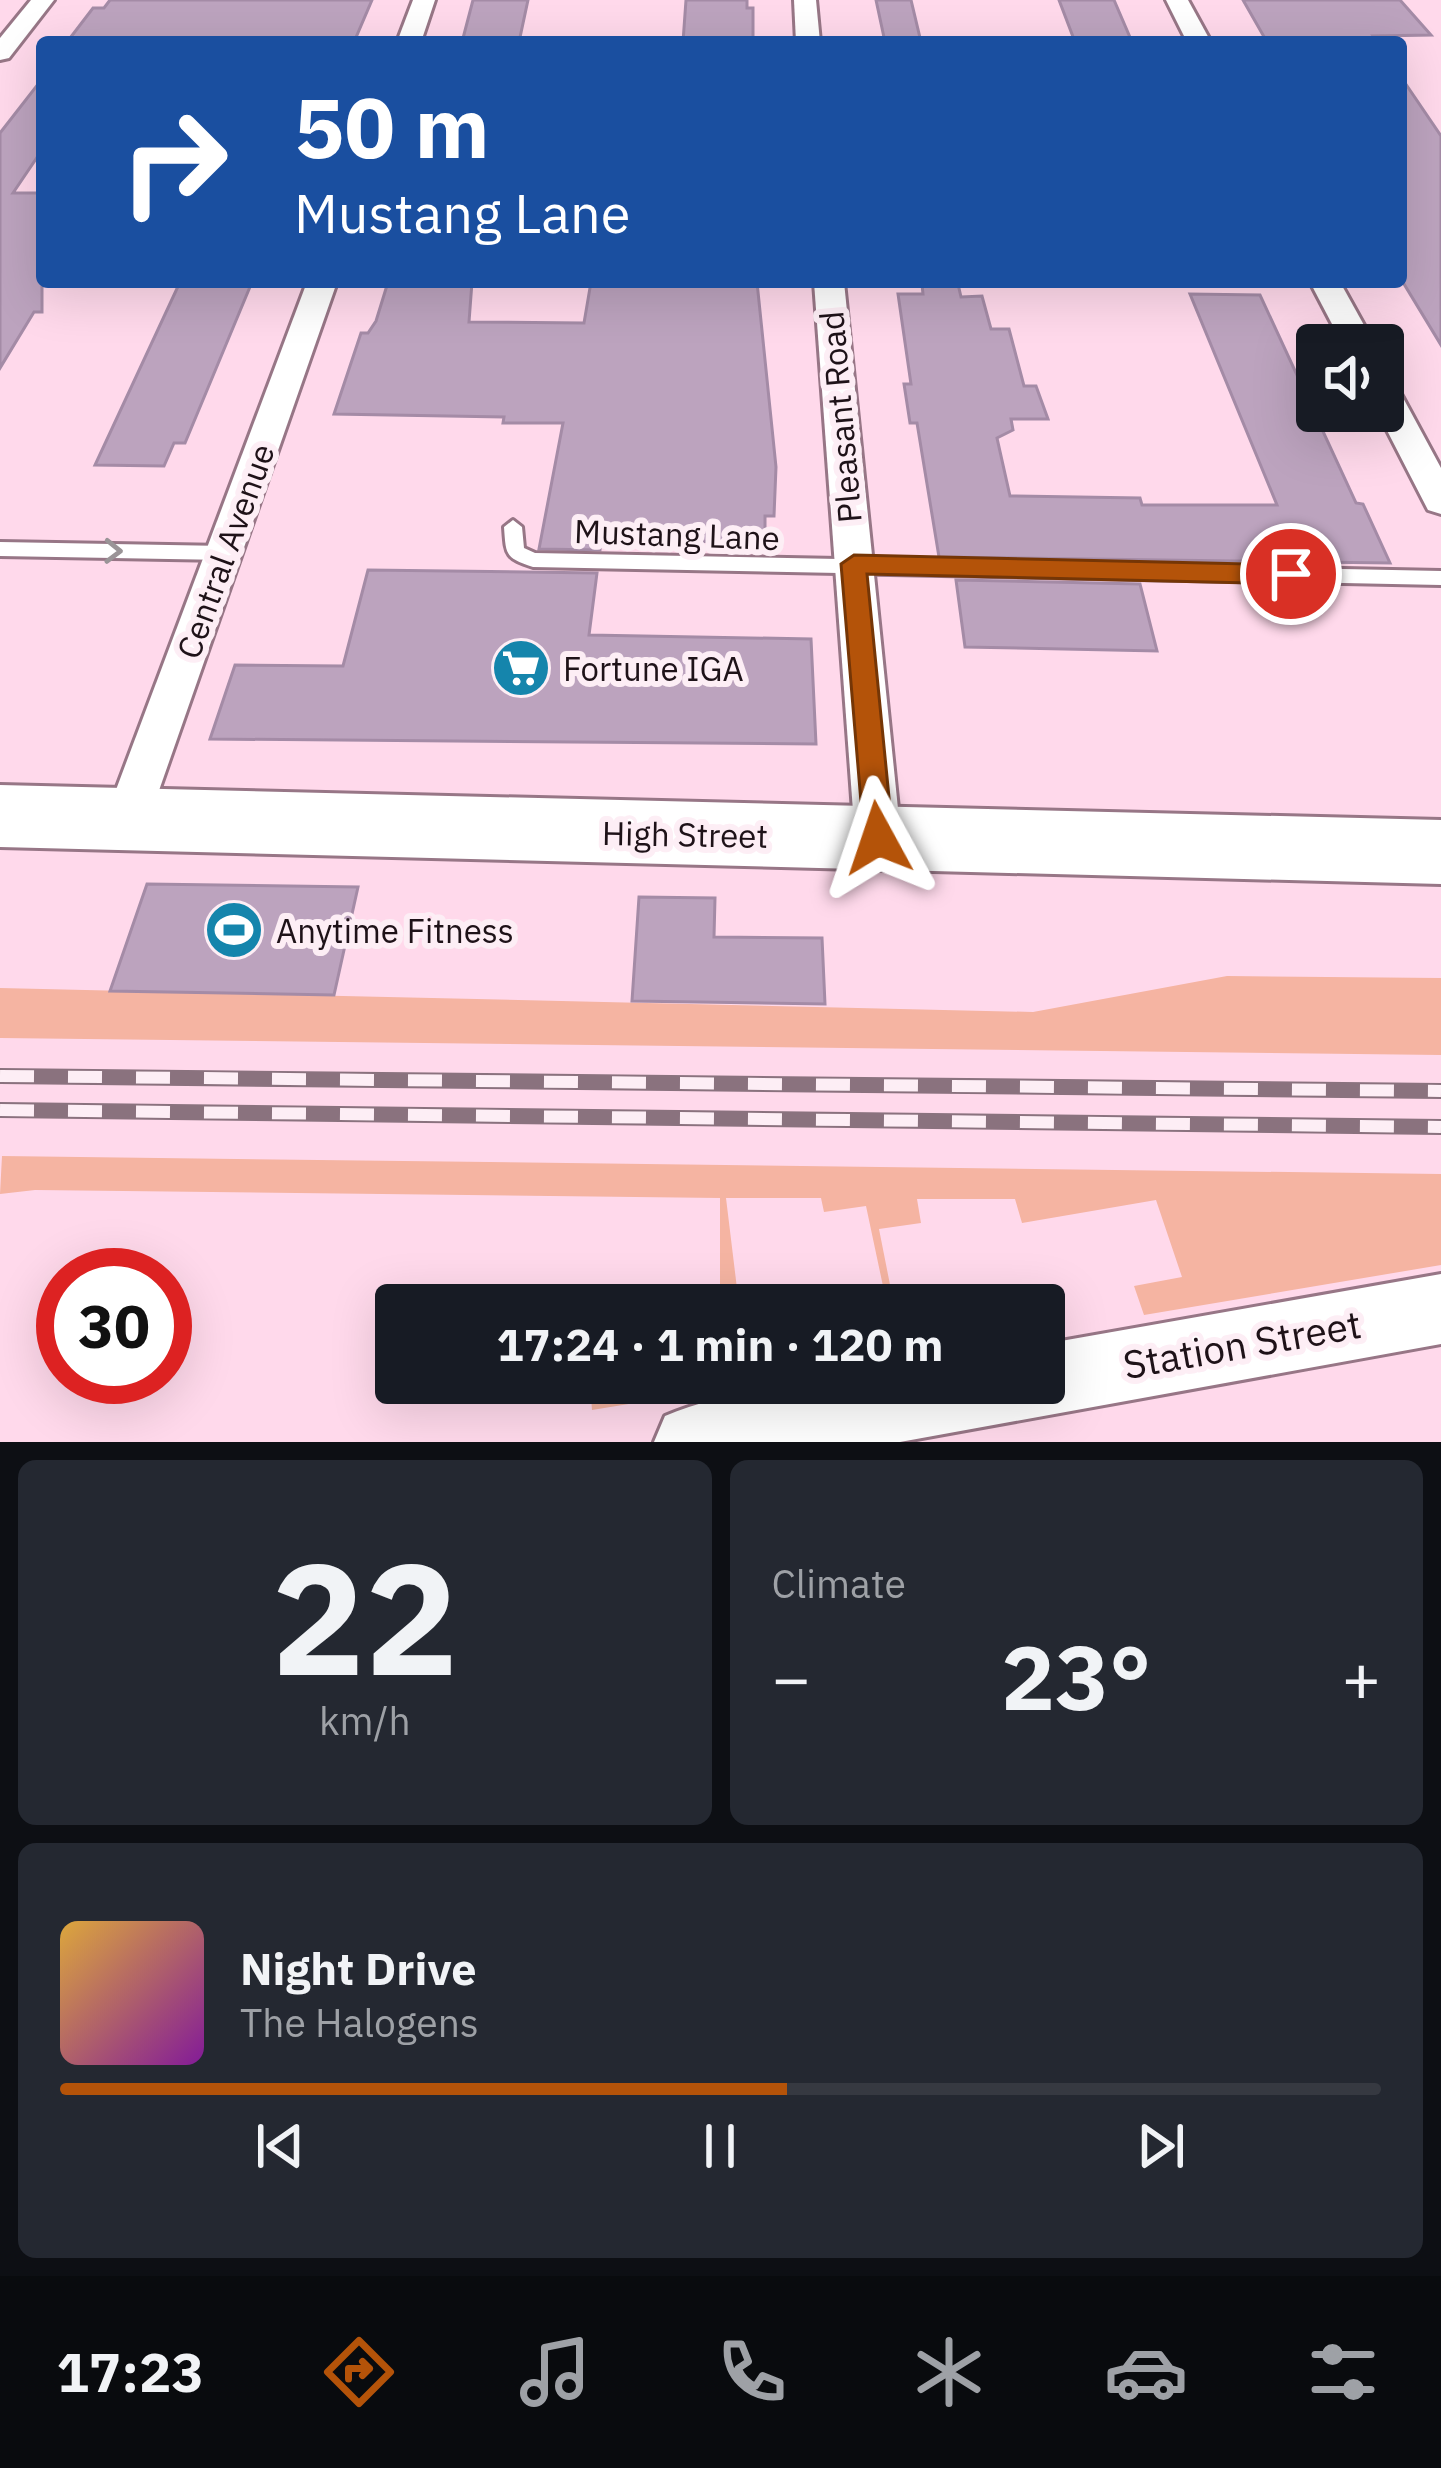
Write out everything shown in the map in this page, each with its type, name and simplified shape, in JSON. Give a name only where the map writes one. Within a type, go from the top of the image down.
[{"type":"main road","name":"High Street","points":[[0,816],[1441,852]]},
{"type":"street","points":[[0,53],[43,0]]},
{"type":"street","points":[[411,36],[424,0]]},
{"type":"street","points":[[805,0],[808,36]]},
{"type":"street","points":[[1177,0],[1196,36]]},
{"type":"street","name":"Central Avenue","points":[[128,819],[320,288]]},
{"type":"street","name":"Pleasant Road","points":[[830,288],[878,838]]},
{"type":"street","points":[[1328,288],[1348,324]]},
{"type":"street","points":[[1404,431],[1441,501]]},
{"type":"street","name":"Station Street","points":[[1065,1376],[1441,1309]]},
{"type":"street","points":[[691,1442],[880,1425],[954,1404]]},
{"type":"lane","name":"Mustang Lane","points":[[513,527],[515,552],[533,560],[1441,578]]},
{"type":"lane","points":[[0,549],[225,553]]},
{"type":"shaded area","points":[[1227,976],[1441,978],[1441,1055],[0,1038],[0,988],[1033,1012]]},
{"type":"shaded area","points":[[2,1156],[1441,1174],[1441,1265],[1144,1315],[1134,1286],[1182,1277],[1156,1200],[1022,1223],[1015,1199],[917,1199],[921,1223],[879,1229],[890,1284],[883,1284],[866,1206],[824,1212],[821,1198],[726,1198],[736,1284],[720,1284],[720,1198],[35,1190],[0,1194]]},
{"type":"shaded area","points":[[592,1404],[629,1404],[592,1410]]},
{"type":"building","points":[[110,0],[372,0],[357,36],[72,36],[93,8],[104,8]]},
{"type":"building","points":[[473,0],[528,0],[520,36],[464,36]]},
{"type":"building","points":[[686,0],[747,0],[747,8],[753,8],[753,36],[683,36]]},
{"type":"building","points":[[876,0],[911,0],[920,36],[884,36]]},
{"type":"building","points":[[1059,0],[1114,0],[1129,36],[1073,36]]},
{"type":"building","points":[[1243,0],[1400,0],[1431,35],[1373,36],[1264,36]]},
{"type":"building","points":[[1407,86],[1441,136],[1441,345],[1406,288]]},
{"type":"building","points":[[36,87],[36,159],[13,193],[36,193],[36,288],[42,288],[42,312],[34,312],[0,368],[0,133]]},
{"type":"building","points":[[177,288],[250,288],[185,443],[174,443],[164,466],[95,465]]},
{"type":"building","points":[[386,288],[472,288],[469,322],[584,323],[590,288],[758,288],[776,467],[774,516],[765,516],[765,542],[601,541],[600,550],[539,549],[563,423],[503,423],[504,417],[334,414],[361,333],[368,333]]},
{"type":"building","points":[[959,288],[961,297],[982,296],[991,329],[1009,329],[1024,386],[1036,386],[1048,419],[1011,419],[1013,430],[997,438],[1010,496],[1140,498],[1142,505],[1277,505],[1190,294],[1260,295],[1296,373],[1296,432],[1323,432],[1390,563],[939,557],[917,423],[910,423],[904,384],[911,384],[898,294]]},
{"type":"building","points":[[368,570],[597,573],[589,635],[811,639],[816,744],[210,739],[235,665],[343,666]]},
{"type":"building","points":[[956,580],[1140,584],[1157,651],[965,647]]},
{"type":"building","points":[[147,884],[358,887],[334,995],[110,991]]},
{"type":"building","points":[[639,897],[715,898],[714,937],[822,938],[825,1004],[632,1001]]},
{"type":"railway","points":[[0,1076],[1441,1091]]},
{"type":"railway","points":[[0,1110],[1441,1127]]},
{"type":"place","name":"Fortune IGA","points":[[521,668]]},
{"type":"place","name":"Anytime Fitness","points":[[234,930]]},
{"type":"route","points":[[878,838],[854,564],[1291,574]]}]
